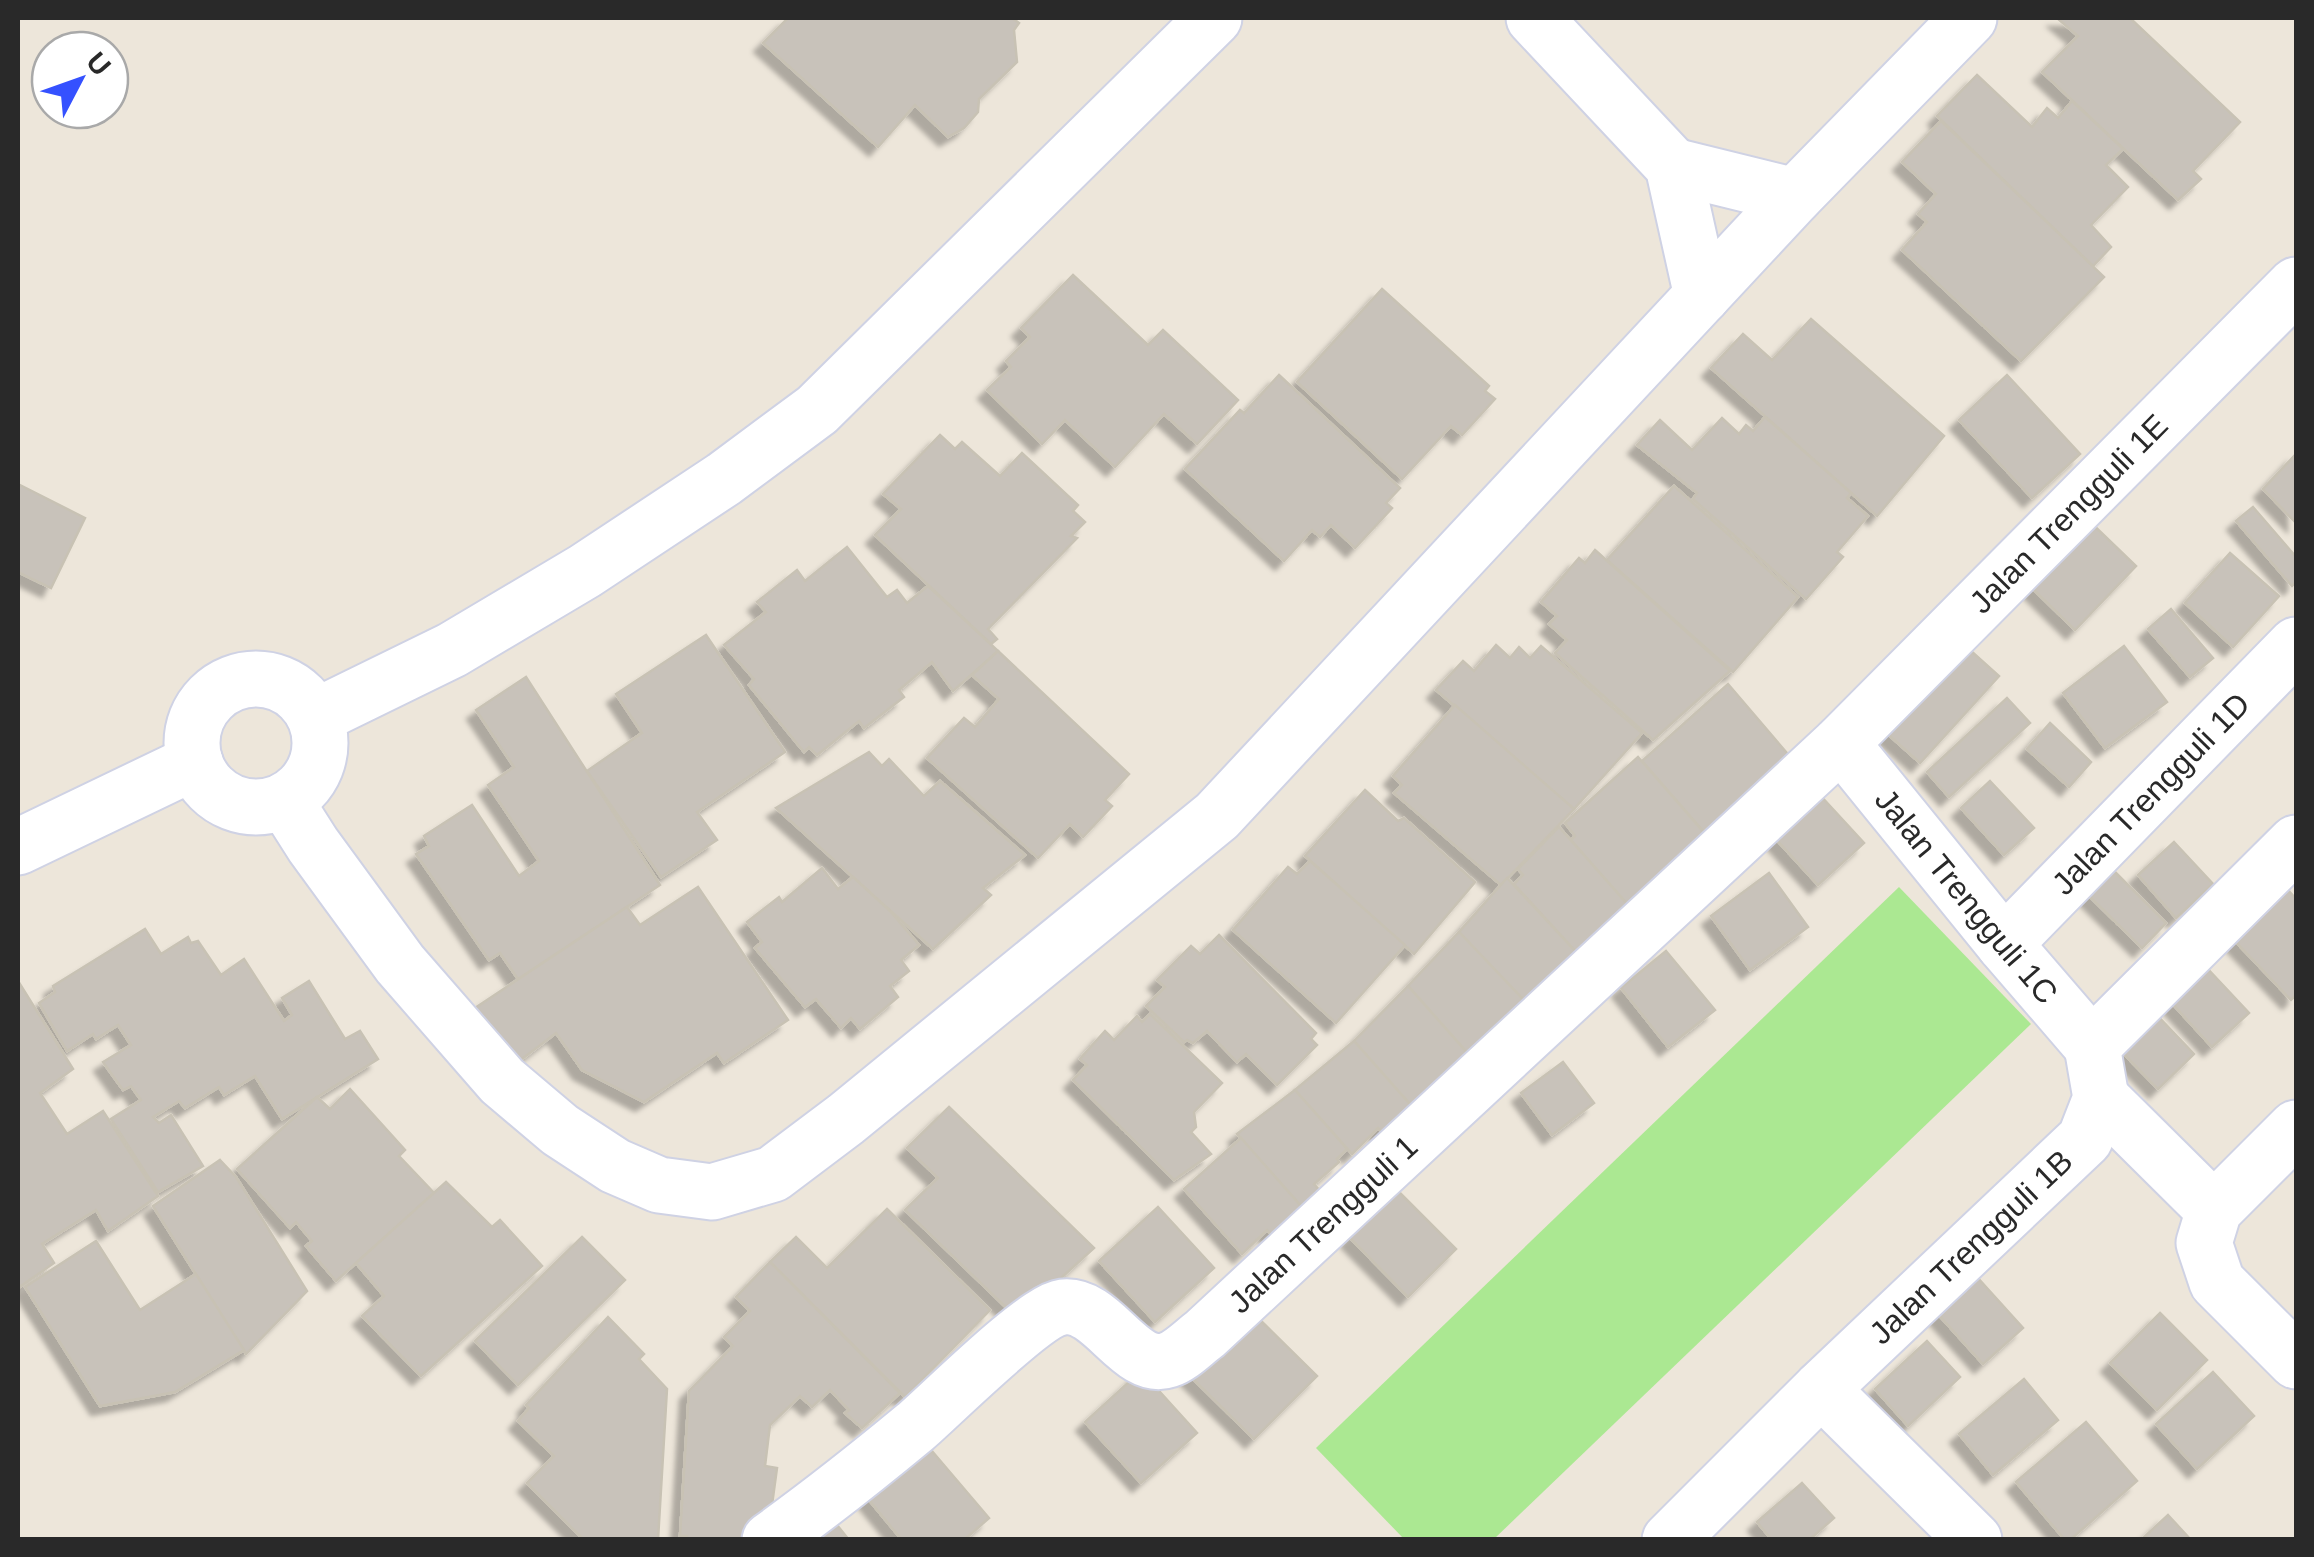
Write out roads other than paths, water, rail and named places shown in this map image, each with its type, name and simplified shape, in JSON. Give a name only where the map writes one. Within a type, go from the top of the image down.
[{"type":"street","points":[[314,716],[452,650],[585,571],[724,479],[817,410],[1214,18]]},
{"type":"street","points":[[1534,18],[1673,166],[1702,296]]},
{"type":"street","points":[[285,802],[400,964],[502,1081],[560,1130],[614,1166],[660,1185],[712,1192],[773,1174],[860,1108],[1216,816],[1796,196],[1969,18]]},
{"type":"street","points":[[1673,166],[1796,196]]},
{"type":"street","name":"Jalan Trengguli 1E","points":[[1841,743],[2296,285]]},
{"type":"street","name":"Jalan Trengguli 1D","points":[[2004,944],[2296,645]]},
{"type":"street","points":[[246,680],[269,680],[288,687],[303,699],[321,736],[320,756],[301,790],[285,802],[263,808],[241,806],[221,796],[205,782],[195,762],[192,741],[196,719],[208,700],[226,686],[246,680]]},
{"type":"street","name":"Jalan Trengguli 1C","points":[[1841,743],[2004,944],[2097,1072],[2214,1210]]},
{"type":"street","name":"Jalan Trengguli 1","points":[[770,1540],[918,1424],[1046,1314],[1062,1307],[1081,1308],[1146,1360],[1157,1362],[1170,1360],[1205,1334],[1841,743]]},
{"type":"street","points":[[18,847],[195,762]]},
{"type":"street","name":"Jalan Trengguli 1B","points":[[1670,1540],[1821,1389],[2084,1140],[2097,1072],[2296,844]]},
{"type":"street","points":[[2287,1156],[2214,1210],[2204,1243],[2217,1282],[2296,1361]]},
{"type":"street","points":[[1821,1389],[1974,1540]]}]
